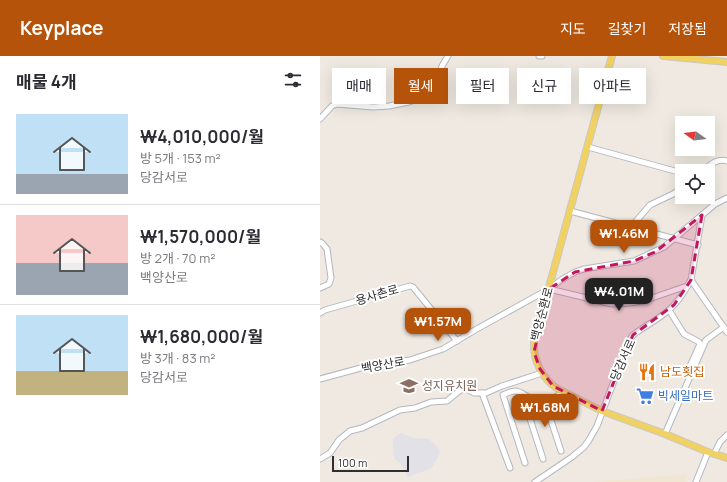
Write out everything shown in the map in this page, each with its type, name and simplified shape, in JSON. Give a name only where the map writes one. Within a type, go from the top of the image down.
[{"type":"main road","name":"백양순환로","points":[[612,56],[534,342],[536,359],[542,373],[553,386],[563,392],[602,411],[727,458]]},
{"type":"main road","points":[[663,56],[727,62]]},
{"type":"street","points":[[320,119],[332,106],[337,104],[372,107],[389,106],[409,102],[433,93],[436,89],[442,66],[448,56]]},
{"type":"street","points":[[588,147],[675,171]]},
{"type":"street","points":[[712,164],[720,160],[727,162]]},
{"type":"street","points":[[631,227],[650,206],[675,193]]},
{"type":"street","points":[[702,215],[715,204],[727,198]]},
{"type":"street","points":[[570,211],[698,245]]},
{"type":"street","name":"백양산로","points":[[320,378],[368,366],[410,360],[443,350],[475,330],[549,289],[575,272],[584,269],[634,261],[664,247],[702,215]]},
{"type":"street","name":"당감서로","points":[[534,482],[572,457],[584,447],[594,432],[629,341],[637,332],[669,310],[680,299],[691,280],[702,215]]},
{"type":"street","points":[[320,242],[327,249],[331,278],[329,284],[320,288]]},
{"type":"street","points":[[665,434],[706,340],[725,329],[691,280]]},
{"type":"street","name":"용사촌로","points":[[320,313],[325,310],[410,286],[413,287],[457,341]]},
{"type":"street","points":[[549,289],[612,304],[646,300],[687,286]]},
{"type":"street","points":[[669,310],[684,334],[700,344],[686,375]]},
{"type":"street","points":[[320,459],[330,453],[339,440],[350,431],[362,428],[400,410],[414,408],[430,402],[447,401],[459,391],[466,388],[474,393],[486,393],[502,386],[542,373]]},
{"type":"street","points":[[525,463],[503,395],[517,391],[530,398],[544,399],[560,396],[563,392]]},
{"type":"street","points":[[482,393],[510,468]]},
{"type":"street","points":[[522,394],[543,459]]},
{"type":"street","points":[[544,399],[562,451]]},
{"type":"street","points":[[714,454],[720,442],[727,435]]},
{"type":"street","points":[[696,482],[708,452]]},
{"type":"highlighted area","points":[[702,215],[691,280],[674,305],[633,335],[602,411],[553,386],[540,369],[534,352],[549,289],[575,272],[634,261],[655,252]]},
{"type":"shaded area","points":[[401,433],[413,438],[429,439],[440,450],[432,468],[408,477],[400,463],[394,457],[393,440]]},
{"type":"shaded area","points":[[686,474],[686,482],[594,482]]},
{"type":"place","name":"남도횟집","points":[[647,372]]},
{"type":"place","name":"성지유치원","points":[[409,386]]},
{"type":"place","name":"빅세일마트","points":[[645,396]]}]
